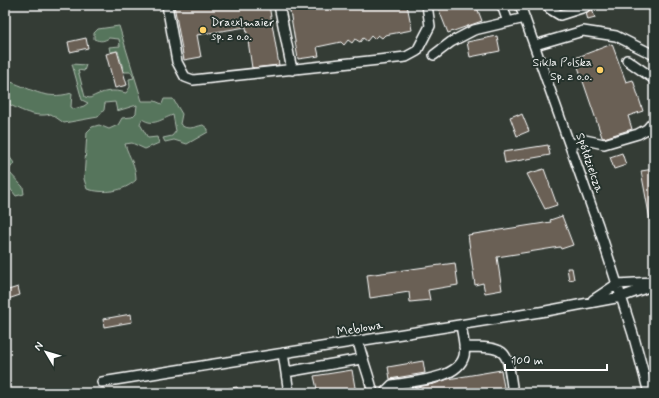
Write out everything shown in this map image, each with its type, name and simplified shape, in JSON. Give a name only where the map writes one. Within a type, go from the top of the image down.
[{"type":"street","points":[[167,5],[177,62],[185,77],[199,80],[406,57],[417,51],[430,26],[427,5]]},
{"type":"street","points":[[279,5],[292,70]]},
{"type":"street","points":[[502,5],[508,22]]},
{"type":"street","name":"Spółdzielcza","points":[[520,5],[570,145],[617,284],[649,393]]},
{"type":"street","points":[[548,5],[550,9],[560,15],[587,5]]},
{"type":"street","points":[[434,55],[451,42],[474,30],[525,18]]},
{"type":"street","points":[[535,45],[583,31],[616,36],[654,55]]},
{"type":"street","points":[[626,60],[654,79]]},
{"type":"street","points":[[570,145],[585,140],[604,144],[638,134],[647,129],[654,121]]},
{"type":"street","points":[[592,301],[617,284],[654,284]]},
{"type":"street","points":[[621,297],[654,284]]},
{"type":"street","name":"Meblowa","points":[[102,382],[546,311],[592,301],[621,297]]},
{"type":"street","points":[[386,393],[392,384],[445,375],[457,368],[464,356],[461,324]]},
{"type":"street","points":[[358,341],[361,359],[368,374],[373,393]]},
{"type":"street","points":[[464,347],[485,347],[499,350],[503,353],[507,357],[513,393]]},
{"type":"street","points":[[283,353],[289,393]]},
{"type":"street","points":[[286,372],[361,359]]},
{"type":"green space","points":[[119,26],[142,101],[155,101],[162,104],[164,99],[173,99],[182,114],[180,124],[188,128],[203,125],[208,129],[208,132],[187,144],[174,140],[165,142],[163,138],[172,136],[176,131],[173,115],[154,122],[142,119],[140,124],[148,138],[157,137],[159,143],[145,149],[132,143],[125,144],[134,165],[136,180],[125,187],[113,191],[93,191],[87,189],[84,179],[87,132],[92,127],[99,125],[109,129],[118,125],[122,118],[132,117],[136,113],[137,105],[117,111],[115,102],[105,103],[104,110],[98,117],[64,123],[51,114],[33,114],[5,102],[5,80],[45,95],[62,95],[72,93],[71,107],[74,109],[88,103],[82,100],[72,64],[86,65],[84,71],[78,70],[85,97],[90,98],[108,91],[126,93],[130,87],[129,79],[134,78],[131,72],[124,72],[118,51],[110,52],[109,47],[120,46],[119,39],[109,38],[101,41],[94,39],[94,33],[98,29]]},
{"type":"green space","points":[[5,151],[14,163],[8,171],[23,187],[24,194],[16,196],[5,182]]},
{"type":"building","name":"Draexlmaier sp. z o.o.","points":[[174,5],[269,5],[279,65],[252,68],[246,27],[197,35],[201,57],[184,60]]},
{"type":"building","points":[[289,5],[407,5],[412,30],[385,35],[382,38],[378,35],[374,39],[371,36],[367,41],[363,38],[360,42],[355,39],[352,43],[348,40],[344,45],[341,42],[317,47],[319,56],[298,59]]},
{"type":"building","points":[[437,5],[476,5],[482,21],[448,33]]},
{"type":"building","points":[[592,9],[595,18],[588,20],[586,13]]},
{"type":"building","points":[[497,36],[500,51],[470,57],[467,42]]},
{"type":"building","points":[[86,38],[88,48],[70,52],[68,42]]},
{"type":"building","points":[[612,44],[626,82],[633,80],[643,111],[628,116],[632,129],[604,138],[602,137],[575,58]]},
{"type":"building","points":[[117,51],[127,85],[115,88],[106,54]]},
{"type":"building","points":[[518,114],[518,116],[522,114],[529,131],[517,136],[510,117]]},
{"type":"building","points":[[548,145],[550,155],[505,163],[503,152]]},
{"type":"building","points":[[622,153],[626,165],[614,169],[610,157]]},
{"type":"building","points":[[544,169],[557,205],[545,209],[527,174]]},
{"type":"building","points":[[654,169],[654,225],[651,225],[641,171]]},
{"type":"building","points":[[562,216],[573,245],[561,249],[560,247],[497,257],[502,290],[485,293],[483,283],[475,285],[468,235],[551,222],[550,220]]},
{"type":"building","points":[[455,263],[458,285],[428,290],[430,300],[410,302],[409,292],[370,298],[367,275]]},
{"type":"building","points":[[567,268],[572,268],[574,279],[569,280]]},
{"type":"building","points":[[18,287],[20,295],[5,300],[5,291]]},
{"type":"building","points":[[131,314],[132,322],[104,327],[103,319]]},
{"type":"building","points":[[423,361],[425,373],[390,379],[388,367]]},
{"type":"building","points":[[352,370],[356,393],[318,393],[314,376]]},
{"type":"building","points":[[501,370],[505,393],[392,393],[395,391],[434,384],[448,379]]},
{"type":"building","points":[[237,387],[239,393],[218,393],[218,390]]},
{"type":"place","name":"Draexlmaier sp. z o.o.","points":[[203,30]]},
{"type":"place","name":"Sikla Polska Sp. z o.o.","points":[[600,70]]}]
